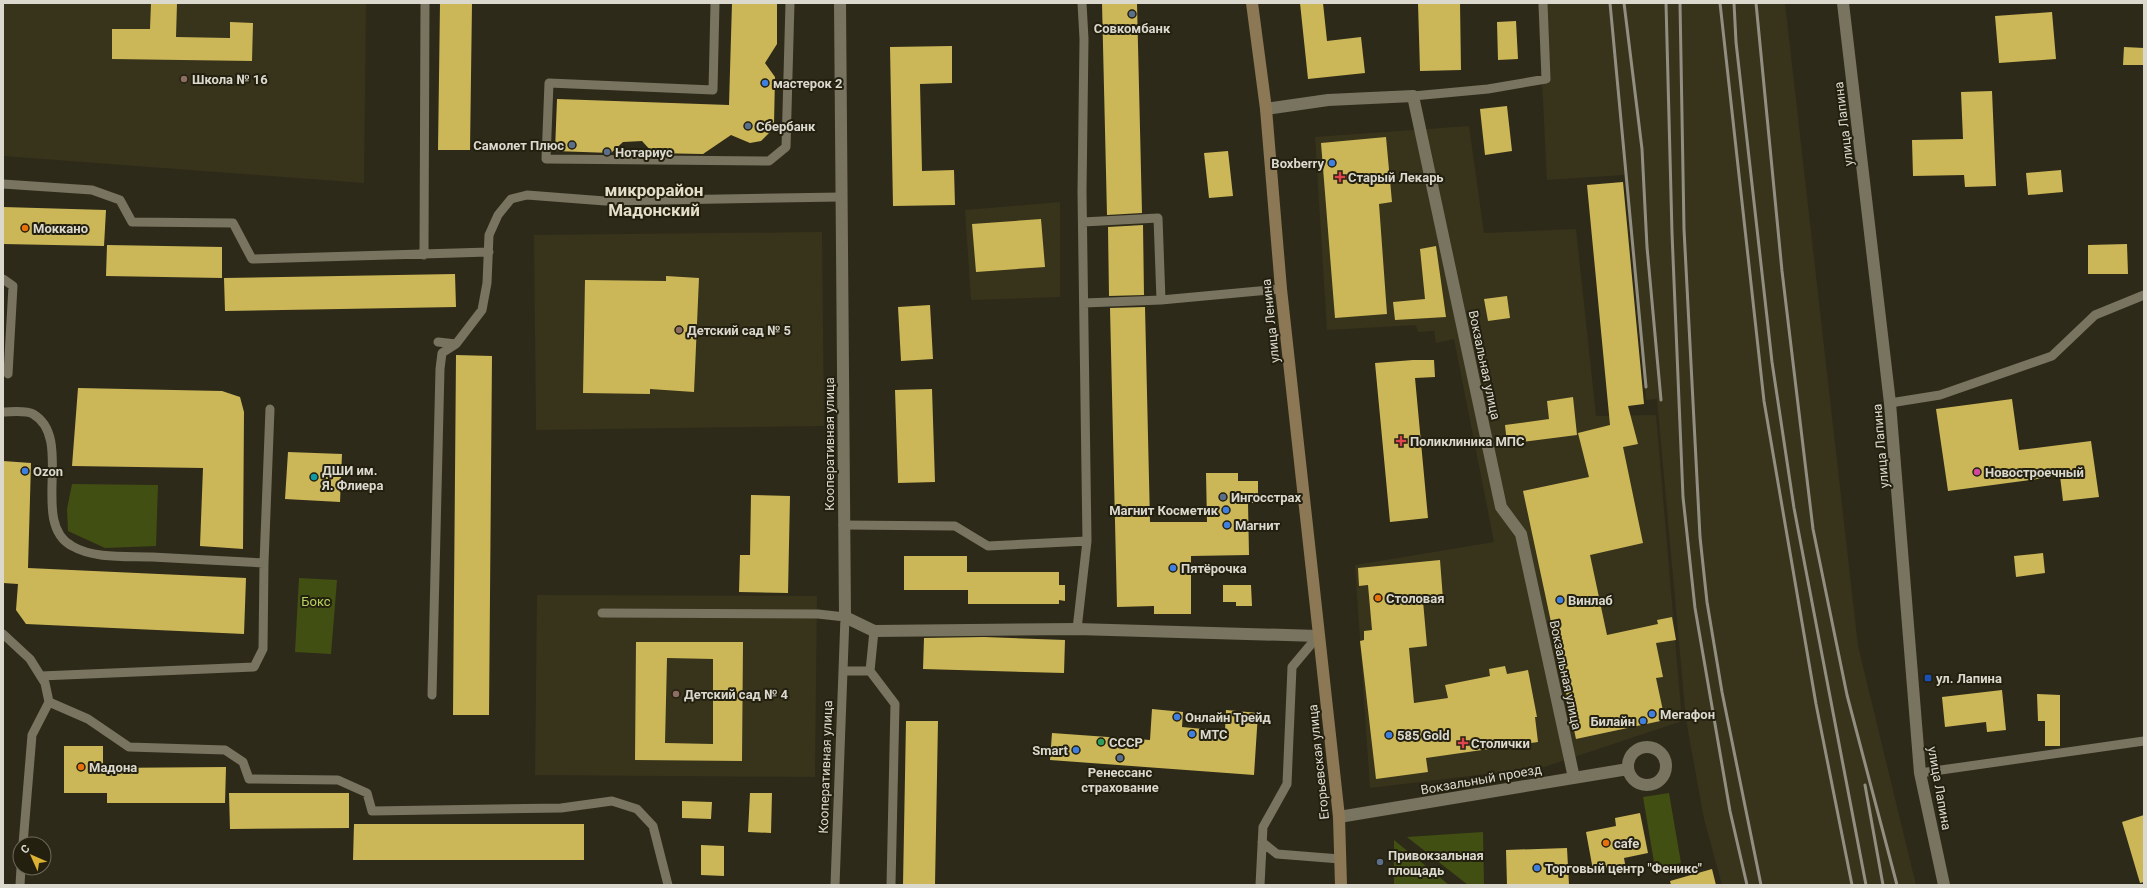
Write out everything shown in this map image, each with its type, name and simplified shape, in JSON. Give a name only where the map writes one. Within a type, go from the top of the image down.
[{"type":"main road","name":"улица Ленина","points":[[1252,3],[1266,109],[1280,289],[1318,636]]},
{"type":"main road","name":"Егорьевская улица","points":[[1318,636],[1339,817],[1341,885]]},
{"type":"street","name":"Кооперативная улица","points":[[840,3],[843,525],[845,617]]},
{"type":"street","name":"улица Лапина","points":[[1843,3],[1890,403],[1920,773],[1944,885]]},
{"type":"street","points":[[1266,109],[1328,100],[1413,96]]},
{"type":"street","name":"Вокзальная улица","points":[[1413,96],[1501,507],[1521,534],[1574,778]]},
{"type":"street","points":[[845,617],[874,631],[1077,629],[1318,636]]},
{"type":"street","name":"Вокзальный проезд","points":[[1339,817],[1628,769]]},
{"type":"lane","points":[[424,255],[425,3]]},
{"type":"lane","points":[[715,3],[713,90],[549,83],[546,159],[769,161],[786,147],[790,3]]},
{"type":"lane","points":[[1077,629],[1087,541],[1083,222],[1084,39],[1082,3]]},
{"type":"lane","points":[[1413,96],[1488,89],[1546,79],[1543,3]]},
{"type":"lane","points":[[3,184],[92,190],[120,200],[132,222],[232,223],[252,259],[489,252]]},
{"type":"lane","points":[[432,695],[440,369],[442,353],[456,344],[482,310],[487,283],[489,235],[498,215],[511,199],[528,195],[605,201],[841,197]]},
{"type":"lane","points":[[1083,222],[1158,218],[1160,300]]},
{"type":"lane","points":[[3,279],[13,286],[8,374]]},
{"type":"lane","points":[[1084,303],[1160,300],[1280,289]]},
{"type":"lane","points":[[1890,403],[1940,395],[2052,356],[2095,315],[2144,295]]},
{"type":"lane","points":[[438,342],[456,344]]},
{"type":"lane","points":[[41,676],[254,667],[263,649],[264,563],[270,409]]},
{"type":"lane","points":[[3,412],[32,413],[44,423],[49,433],[51,448],[53,508],[56,530],[71,546],[106,555],[264,563]]},
{"type":"lane","points":[[843,525],[955,526],[988,546],[1087,541]]},
{"type":"lane","points":[[602,613],[818,614],[845,617]]},
{"type":"lane","name":"Кооперативная улица","points":[[835,885],[845,617]]},
{"type":"lane","points":[[874,631],[870,671],[895,704],[891,885]]},
{"type":"lane","points":[[3,634],[30,659],[45,683],[48,702],[32,735],[24,836]]},
{"type":"lane","points":[[1260,885],[1263,827],[1287,784],[1292,667],[1318,636]]},
{"type":"lane","points":[[843,671],[870,671]]},
{"type":"lane","points":[[48,702],[88,719],[128,747],[225,750],[243,762],[249,779],[338,780],[367,793],[372,811],[561,808],[612,801],[637,808],[653,826],[668,885]]},
{"type":"lane","points":[[1920,773],[2144,741]]},
{"type":"lane","points":[[1262,842],[1277,854],[1340,859]]},
{"type":"shaded area","name":"Школа № 16","points":[[3,3],[366,3],[364,183],[3,156]]},
{"type":"shaded area","points":[[1538,3],[1785,3],[1858,646],[1916,885],[1722,885],[1704,819],[1686,720],[1657,399],[1646,400],[1624,175],[1547,180]]},
{"type":"shaded area","points":[[1469,126],[1484,233],[1576,229],[1596,416],[1656,415],[1682,721],[1544,767],[1370,788],[1355,565],[1494,542],[1454,339],[1436,343],[1434,331],[1418,332],[1416,325],[1327,330],[1315,137]]},
{"type":"shaded area","points":[[1060,202],[1060,297],[971,300],[965,210]]},
{"type":"shaded area","name":"Детский сад № 5","points":[[822,232],[824,426],[536,430],[534,235]]},
{"type":"shaded area","name":"Детский сад № 4","points":[[537,595],[817,596],[815,777],[535,775]]},
{"type":"green space","points":[[72,484],[158,485],[156,546],[105,548],[68,531],[67,509]]},
{"type":"green space","name":"Бокс","points":[[299,578],[337,580],[331,654],[295,652]]},
{"type":"green space","points":[[1669,793],[1681,863],[1655,868],[1643,797]]},
{"type":"green space","points":[[1483,832],[1484,885],[1468,885],[1407,837]]},
{"type":"green space","points":[[1394,840],[1449,885],[1394,885]]},
{"type":"building","points":[[151,3],[177,3],[176,37],[230,38],[230,22],[253,23],[252,61],[112,59],[112,29],[150,29]]},
{"type":"building","points":[[440,3],[472,3],[470,150],[438,150]]},
{"type":"building","points":[[732,3],[777,3],[777,44],[765,63],[775,77],[774,124],[769,133],[761,141],[750,143],[731,135],[703,154],[653,153],[642,141],[623,142],[611,153],[555,151],[557,99],[729,105]]},
{"type":"building","points":[[1102,3],[1137,3],[1142,213],[1107,215]]},
{"type":"building","points":[[1300,3],[1323,3],[1327,41],[1361,37],[1365,73],[1308,79]]},
{"type":"building","points":[[1418,3],[1460,3],[1461,70],[1420,71]]},
{"type":"building","points":[[2052,12],[2056,59],[1999,63],[1995,16]]},
{"type":"building","points":[[1516,21],[1518,59],[1498,60],[1497,22]]},
{"type":"building","points":[[952,46],[952,83],[920,84],[922,171],[954,170],[955,205],[893,206],[890,47]]},
{"type":"building","points":[[2124,47],[2144,48],[2144,65],[2123,65]]},
{"type":"building","points":[[1992,91],[1996,186],[1965,187],[1964,175],[1913,176],[1912,140],[1963,139],[1961,92]]},
{"type":"building","points":[[1507,106],[1512,151],[1485,155],[1480,109]]},
{"type":"building","points":[[1386,137],[1392,202],[1379,204],[1387,314],[1335,318],[1321,143]]},
{"type":"building","points":[[1228,151],[1233,196],[1209,198],[1204,153]]},
{"type":"building","points":[[2061,170],[2063,192],[2028,195],[2026,173]]},
{"type":"building","points":[[1623,182],[1644,404],[1628,406],[1638,444],[1623,447],[1643,543],[1590,555],[1607,635],[1658,624],[1657,620],[1672,617],[1676,640],[1656,643],[1663,677],[1656,678],[1665,720],[1576,739],[1523,491],[1589,477],[1578,433],[1610,425],[1587,185]]},
{"type":"building","points":[[3,207],[106,210],[104,246],[3,244]]},
{"type":"building","points":[[1041,219],[1045,267],[976,272],[972,224]]},
{"type":"building","points":[[1143,225],[1144,295],[1109,296],[1108,227]]},
{"type":"building","points":[[2127,244],[2128,274],[2088,274],[2088,245]]},
{"type":"building","points":[[107,245],[222,247],[222,278],[106,276]]},
{"type":"building","points":[[1436,246],[1446,317],[1395,320],[1393,302],[1425,299],[1420,249]]},
{"type":"building","points":[[455,274],[456,307],[225,311],[224,278]]},
{"type":"building","points":[[666,276],[699,278],[694,392],[650,389],[650,394],[583,393],[585,280],[666,281]]},
{"type":"building","points":[[1507,296],[1510,318],[1488,321],[1484,299]]},
{"type":"building","points":[[930,305],[933,359],[901,361],[898,307]]},
{"type":"building","points":[[1145,307],[1150,522],[1207,522],[1206,473],[1238,473],[1238,481],[1258,481],[1258,503],[1248,503],[1249,555],[1191,556],[1191,614],[1154,614],[1154,606],[1117,607],[1110,308]]},
{"type":"building","points":[[456,355],[492,356],[489,715],[453,715]]},
{"type":"building","name":"Поликлиника МПС","points":[[1434,360],[1435,377],[1415,378],[1428,518],[1390,522],[1375,363]]},
{"type":"building","points":[[78,388],[222,391],[240,397],[244,412],[243,549],[200,546],[203,468],[72,466]]},
{"type":"building","points":[[932,389],[935,482],[898,483],[895,390]]},
{"type":"building","points":[[1573,397],[1577,435],[1507,444],[1505,425],[1549,419],[1547,401]]},
{"type":"building","points":[[2012,399],[2019,450],[2091,441],[2099,497],[2063,501],[2060,476],[1948,491],[1936,409]]},
{"type":"building","name":"ДШИ им. Я. Флиера","points":[[288,452],[342,454],[340,502],[285,499]]},
{"type":"building","points":[[3,461],[31,463],[28,568],[246,578],[244,634],[26,624],[16,610],[18,584],[3,583]]},
{"type":"building","points":[[751,495],[790,496],[788,593],[739,592],[740,555],[750,555]]},
{"type":"building","points":[[2043,553],[2045,573],[2016,577],[2014,556]]},
{"type":"building","points":[[904,556],[967,556],[967,572],[1059,572],[1059,585],[1065,585],[1065,601],[1059,600],[1059,604],[968,604],[968,590],[904,590]]},
{"type":"building","points":[[1440,560],[1443,599],[1423,601],[1427,646],[1409,648],[1414,703],[1448,698],[1445,685],[1490,676],[1489,669],[1505,666],[1507,674],[1528,670],[1537,717],[1535,717],[1538,742],[1426,758],[1428,772],[1376,779],[1360,641],[1364,640],[1364,631],[1372,630],[1368,585],[1359,586],[1358,568]]},
{"type":"building","points":[[1223,585],[1251,585],[1252,606],[1236,606],[1236,602],[1223,602]]},
{"type":"building","points":[[984,637],[1065,640],[1064,673],[923,669],[924,638]]},
{"type":"building","points":[[636,642],[743,642],[742,761],[635,760]],"holes":[[[667,658],[713,659],[713,744],[665,743]]]},
{"type":"building","points":[[2002,690],[2006,730],[1987,732],[1986,722],[1945,727],[1942,697]]},
{"type":"building","points":[[2037,694],[2060,695],[2060,746],[2045,746],[2045,721],[2038,721]]},
{"type":"building","points":[[1152,709],[1183,712],[1182,727],[1225,731],[1226,710],[1258,713],[1254,775],[1050,760],[1052,733],[1150,740]]},
{"type":"building","points":[[906,721],[938,721],[935,885],[903,885]]},
{"type":"building","points":[[64,746],[103,746],[103,768],[226,767],[225,803],[107,803],[107,793],[64,793]]},
{"type":"building","points":[[229,793],[349,793],[349,828],[230,829]]},
{"type":"building","points":[[750,793],[772,793],[771,833],[748,832]]},
{"type":"building","points":[[682,801],[712,802],[711,819],[682,818]]},
{"type":"building","points":[[1640,813],[1648,853],[1624,858],[1625,864],[1593,870],[1586,832],[1616,826],[1615,818]]},
{"type":"building","points":[[2144,815],[2144,882],[2140,883],[2122,822]]},
{"type":"building","points":[[354,824],[584,824],[584,860],[353,860]]},
{"type":"building","points":[[701,845],[724,846],[724,876],[701,875]]},
{"type":"building","name":"Торговый центр \"Феникс\"","points":[[1567,848],[1569,885],[1507,885],[1506,850]]},
{"type":"building","points":[[1712,869],[1716,885],[1671,885],[1670,881]]},
{"type":"railway","points":[[1610,3],[1646,387]]},
{"type":"railway","points":[[1624,3],[1642,149],[1647,247],[1661,400]]},
{"type":"railway","points":[[1666,3],[1672,233],[1683,497],[1695,608],[1730,811],[1747,885]]},
{"type":"railway","points":[[1680,3],[1684,229],[1700,537],[1707,602],[1722,692],[1761,885]]},
{"type":"railway","points":[[1720,3],[1764,401],[1816,704],[1852,885]]},
{"type":"railway","points":[[1734,3],[1736,42],[1772,362],[1794,508],[1866,885]]},
{"type":"railway","points":[[1756,3],[1782,271],[1813,529],[1847,695],[1897,885]]},
{"type":"railway","points":[[1865,785],[1883,885]]},
{"type":"place","name":"Совкомбанк","points":[[1132,14]]},
{"type":"place","name":"Школа № 16","points":[[184,79]]},
{"type":"place","name":"мастерок 2","points":[[765,83]]},
{"type":"place","name":"Сбербанк","points":[[748,126]]},
{"type":"place","name":"Самолет Плюс","points":[[572,145]]},
{"type":"place","name":"Нотариус","points":[[607,152]]},
{"type":"place","name":"Boxberry","points":[[1332,163]]},
{"type":"place","name":"Старый Лекарь","points":[[1340,177]]},
{"type":"place","name":"Моккано","points":[[25,228]]},
{"type":"place","name":"Детский сад № 5","points":[[679,330]]},
{"type":"place","name":"Поликлиника МПС","points":[[1401,441]]},
{"type":"place","name":"Ozon","points":[[25,471]]},
{"type":"place","name":"Новостроечный","points":[[1977,472]]},
{"type":"place","name":"ДШИ им. Я. Флиера","points":[[314,477]]},
{"type":"place","name":"Ингосстрах","points":[[1223,497]]},
{"type":"place","name":"Магнит Косметик","points":[[1226,510]]},
{"type":"place","name":"Магнит","points":[[1227,525]]},
{"type":"place","name":"Пятёрочка","points":[[1173,568]]},
{"type":"place","name":"Столовая","points":[[1378,598]]},
{"type":"place","name":"Винлаб","points":[[1560,600]]},
{"type":"place","name":"ул. Лапина","points":[[1928,678]]},
{"type":"place","name":"Детский сад № 4","points":[[676,694]]},
{"type":"place","name":"Мегафон","points":[[1652,714]]},
{"type":"place","name":"Онлайн Трейд","points":[[1177,717]]},
{"type":"place","name":"Билайн","points":[[1643,721]]},
{"type":"place","name":"МТС","points":[[1192,734]]},
{"type":"place","name":"585 Gold","points":[[1389,735]]},
{"type":"place","name":"СССР","points":[[1101,742]]},
{"type":"place","name":"Столички","points":[[1463,743]]},
{"type":"place","name":"Smart","points":[[1076,750]]},
{"type":"place","name":"Ренессанс страхование","points":[[1120,758]]},
{"type":"place","name":"Мадона","points":[[81,767]]},
{"type":"place","name":"cafe","points":[[1606,843]]},
{"type":"place","name":"Привокзальная площадь","points":[[1380,862]]},
{"type":"place","name":"Торговый центр \"Феникс\"","points":[[1537,868]]},
{"type":"district","name":"микрорайон Мадонский","points":[[654,200]]}]
